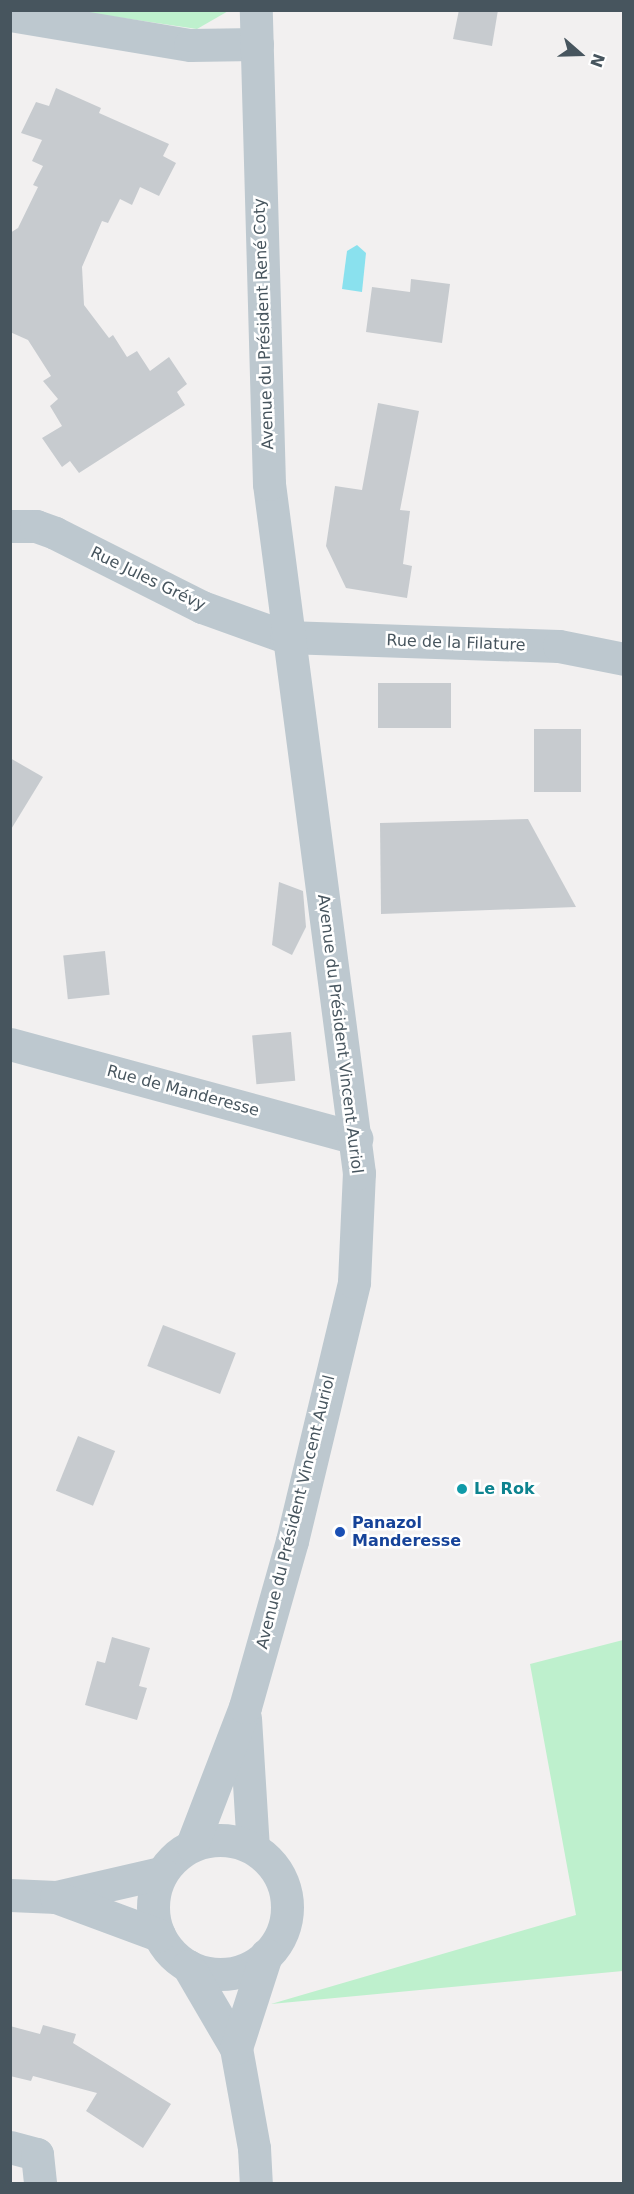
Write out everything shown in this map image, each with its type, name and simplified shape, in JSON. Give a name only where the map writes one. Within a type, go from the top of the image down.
[{"type":"street","name":"Avenue du Président René Coty","points":[[256,10],[269,484],[286,637]]},
{"type":"street","points":[[10,15],[190,45],[257,44]]},
{"type":"street","name":"Rue Jules Grévy","points":[[10,526],[36,526],[55,533],[202,607],[286,637]]},
{"type":"street","name":"Rue de la Filature","points":[[286,637],[559,646],[624,659]]},
{"type":"street","name":"Avenue du Président Vincent Auriol","points":[[192,1845],[245,1707],[292,1541],[354,1282],[359,1173],[356,1138],[286,637]]},
{"type":"street","name":"Rue de Manderesse","points":[[10,1044],[356,1138]]},
{"type":"street","name":"Avenue du Président Vincent Auriol","points":[[245,1707],[253,1848]]},
{"type":"street","points":[[212,1839],[253,1848],[281,1878],[289,1907],[278,1939],[266,1955],[249,1967],[229,1973],[207,1973],[188,1966],[171,1953],[159,1935],[153,1914],[153,1893],[161,1873],[175,1856],[192,1845],[212,1839]]},
{"type":"street","points":[[56,1898],[161,1873]]},
{"type":"street","points":[[10,1895],[56,1898],[159,1935]]},
{"type":"street","points":[[236,2048],[266,1955]]},
{"type":"street","points":[[188,1966],[236,2048],[254,2148],[256,2184]]},
{"type":"street","points":[[10,2147],[37,2154],[40,2184]]},
{"type":"green space","points":[[230,10],[197,29],[76,11]]},
{"type":"green space","points":[[623,1640],[623,1971],[271,2004],[576,1915],[530,1664]]},
{"type":"water","points":[[357,245],[366,253],[362,292],[342,289],[347,251]]},
{"type":"building","points":[[459,10],[498,10],[492,46],[453,39]]},
{"type":"building","points":[[56,88],[101,108],[99,113],[169,144],[163,156],[176,163],[159,196],[140,187],[132,205],[120,199],[108,223],[102,221],[82,267],[84,305],[109,338],[113,335],[127,357],[137,351],[150,371],[169,357],[187,384],[177,392],[185,405],[79,473],[70,461],[62,467],[42,438],[62,426],[50,406],[58,399],[43,381],[51,376],[28,340],[10,332],[10,233],[18,228],[38,187],[33,185],[43,166],[32,161],[42,140],[21,133],[36,102],[49,106]]},
{"type":"building","points":[[411,279],[450,284],[442,343],[366,332],[372,287],[410,292]]},
{"type":"building","points":[[378,403],[419,411],[400,510],[410,511],[403,564],[412,566],[407,598],[346,588],[326,546],[335,486],[362,490]]},
{"type":"building","points":[[378,683],[451,683],[451,728],[378,728]]},
{"type":"building","points":[[534,729],[581,729],[581,792],[534,792]]},
{"type":"building","points":[[10,758],[43,777],[10,831]]},
{"type":"building","points":[[528,819],[576,907],[381,914],[380,823]]},
{"type":"building","points":[[279,882],[303,891],[306,927],[292,955],[272,945]]},
{"type":"building","points":[[105,951],[110,995],[68,999],[63,955]]},
{"type":"building","points":[[291,1032],[295,1081],[256,1084],[252,1035]]},
{"type":"building","points":[[163,1325],[236,1353],[220,1394],[147,1366]]},
{"type":"building","points":[[78,1436],[115,1451],[93,1506],[56,1491]]},
{"type":"building","points":[[112,1637],[150,1648],[139,1686],[147,1688],[137,1720],[85,1705],[97,1661],[105,1663]]},
{"type":"building","points":[[43,2025],[76,2034],[73,2043],[171,2104],[143,2148],[86,2111],[97,2093],[33,2076],[31,2081],[10,2076],[10,2026],[40,2034]]},
{"type":"place","name":"Le Rok","points":[[462,1489]]},
{"type":"place","name":"Panazol Manderesse","points":[[340,1532]]}]
